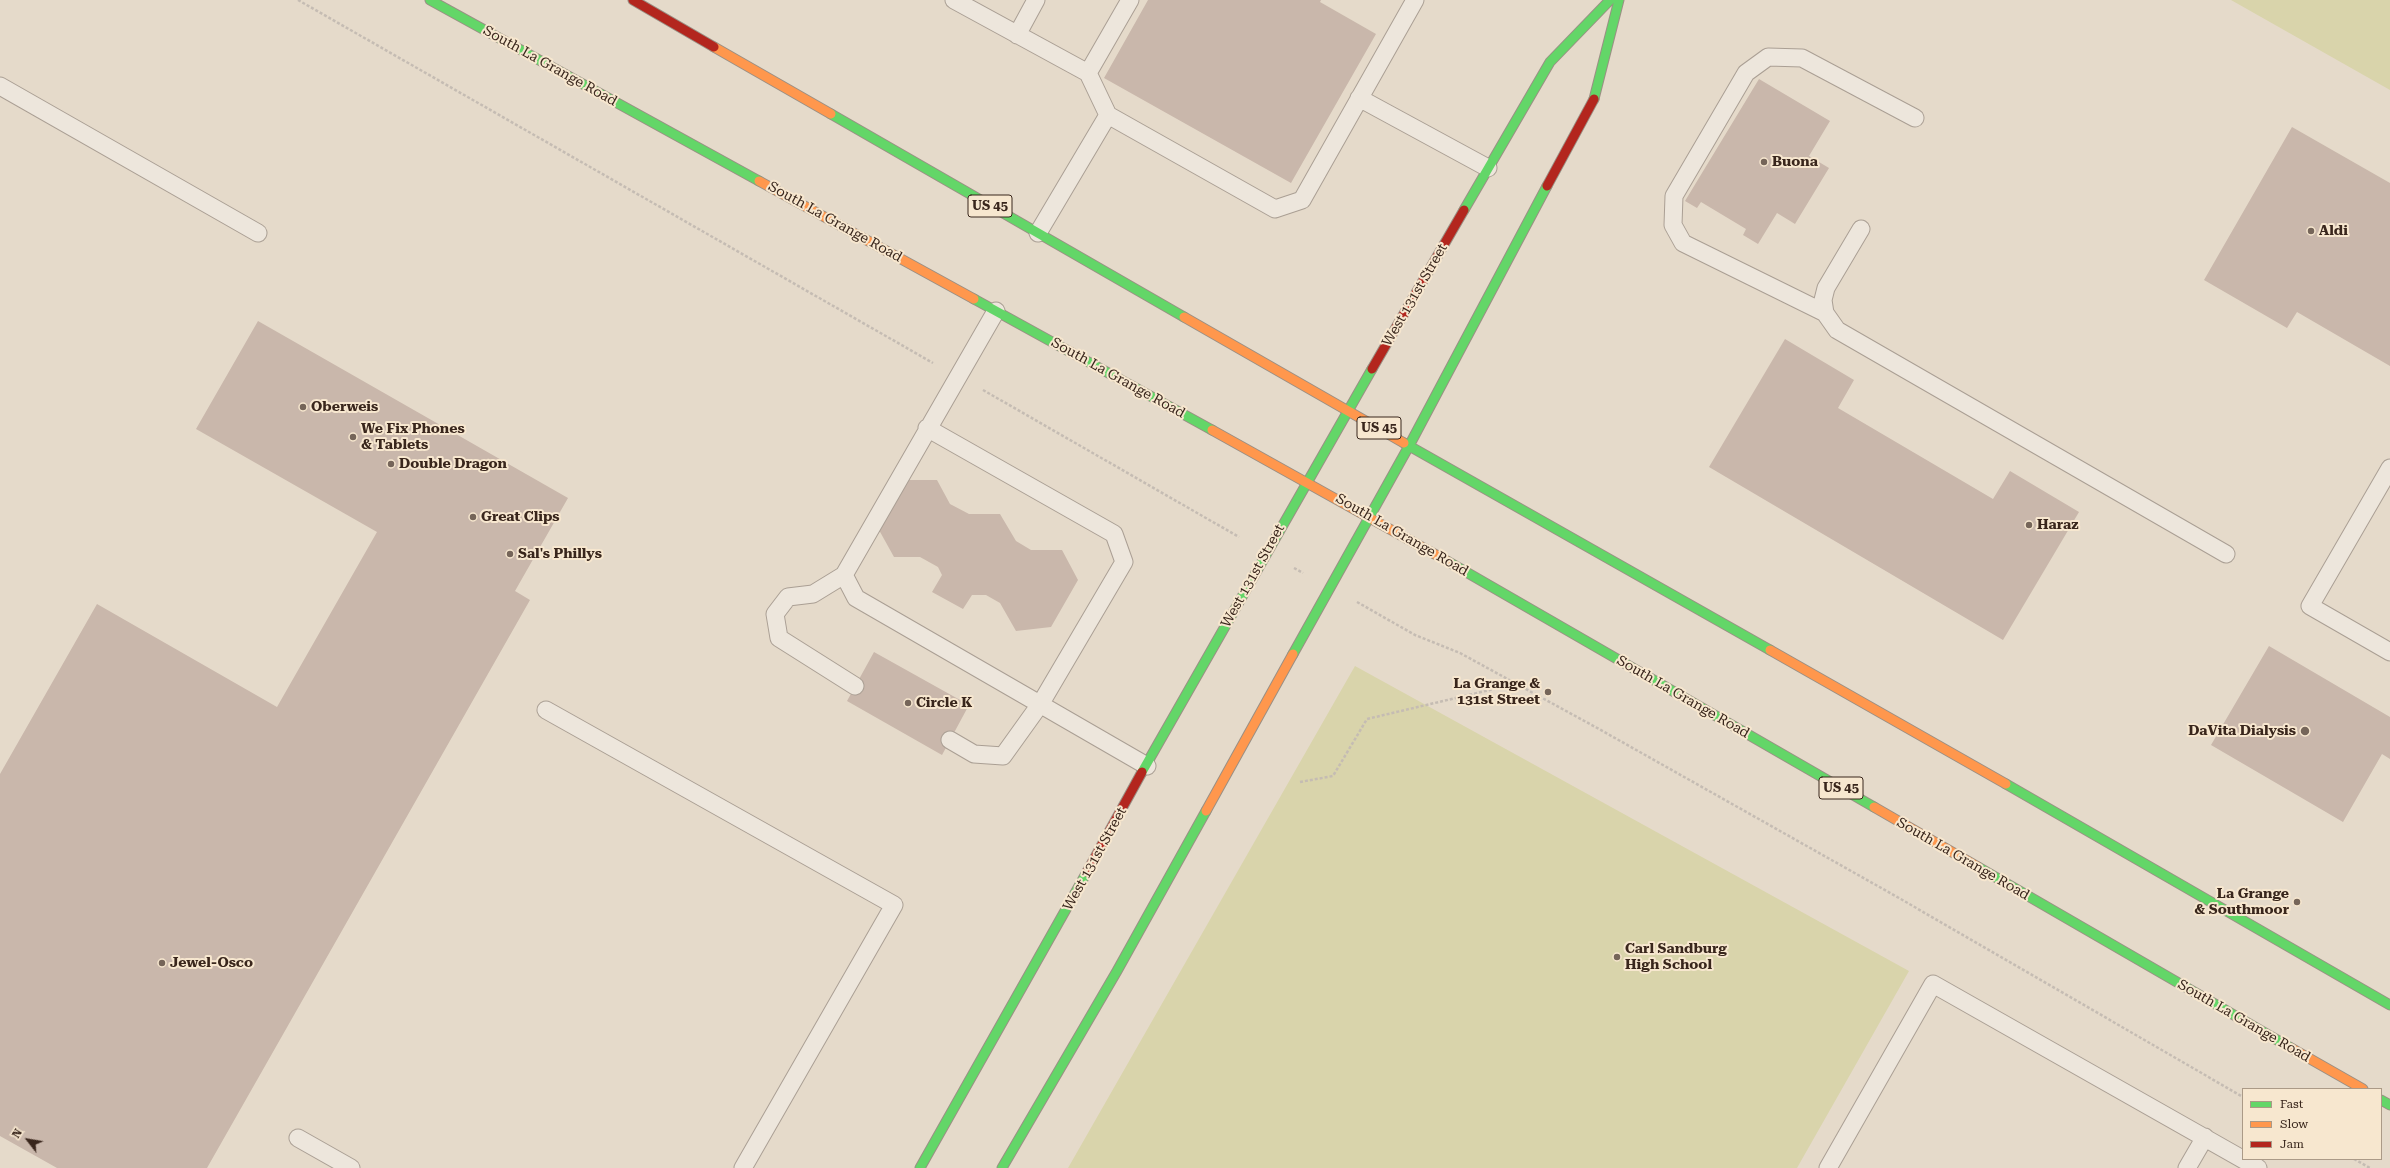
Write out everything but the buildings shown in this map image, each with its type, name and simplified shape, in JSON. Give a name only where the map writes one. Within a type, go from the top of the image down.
[{"type":"main road","name":"South La Grange Road","points":[[430,0],[1368,515],[2360,1088]]},
{"type":"main road","name":"US 45","points":[[633,0],[1038,234],[1409,446],[1849,694],[2390,1004]]},
{"type":"main road","name":"West 131st Street","points":[[920,1168],[1283,522],[1308,482],[1550,62],[1610,0]]},
{"type":"main road","points":[[1002,1168],[1117,971],[1368,515],[1409,446],[1596,94],[1619,0]]},
{"type":"lane","points":[[954,0],[1088,74],[1108,115],[1275,209],[1302,200],[1415,0]]},
{"type":"lane","points":[[1017,35],[1036,0]]},
{"type":"lane","points":[[1088,74],[1130,0]]},
{"type":"lane","points":[[1825,312],[1684,243],[1673,225],[1674,196],[1746,73],[1768,57],[1802,58],[1915,118]]},
{"type":"lane","points":[[0,86],[258,233]]},
{"type":"lane","points":[[1359,98],[1488,168]]},
{"type":"lane","points":[[1038,234],[1108,115]]},
{"type":"lane","points":[[1861,229],[1826,288],[1823,300],[1825,312],[1837,330],[2226,554]]},
{"type":"lane","points":[[855,686],[779,638],[775,614],[788,597],[813,594],[844,575],[957,375],[996,311]]},
{"type":"lane","points":[[927,428],[1114,534],[1124,562],[1040,703],[1004,756],[974,754],[950,740]]},
{"type":"lane","points":[[2390,468],[2310,606],[2390,652]]},
{"type":"lane","points":[[844,575],[856,598],[1147,766]]},
{"type":"lane","points":[[546,710],[894,905],[743,1168]]},
{"type":"lane","points":[[1828,1168],[1933,984],[2242,1159]]},
{"type":"lane","points":[[2187,1168],[2205,1137]]},
{"type":"lane","points":[[298,1138],[351,1168]]},
{"type":"lane","points":[[2244,1160],[2258,1168]]},
{"type":"path","points":[[298,0],[890,339],[957,375],[1120,470],[1200,514]]},
{"type":"path","points":[[1415,635],[1460,653],[1899,898],[2242,1096]]},
{"type":"path","points":[[1300,782],[1334,776],[1367,719],[1515,684]]},
{"type":"path","points":[[2356,1160],[2370,1168]]},
{"type":"shaded area","points":[[2231,0],[2390,0],[2390,90]]},
{"type":"shaded area","name":"Carl Sandburg High School","points":[[1355,666],[1909,971],[1797,1168],[1068,1168]]},
{"type":"traffic: fast","points":[[430,0],[759,181]]},
{"type":"traffic: fast","points":[[1464,210],[1550,62],[1610,0]]},
{"type":"traffic: fast","points":[[1594,99],[1619,0]]},
{"type":"traffic: fast","points":[[831,114],[1184,317]]},
{"type":"traffic: fast","points":[[1293,654],[1409,446],[1547,186]]},
{"type":"traffic: fast","points":[[974,299],[1212,430]]},
{"type":"traffic: fast","points":[[1142,772],[1372,369]]},
{"type":"traffic: fast","points":[[1404,443],[1770,650]]},
{"type":"traffic: fast","points":[[1447,561],[1874,807]]},
{"type":"traffic: fast","points":[[2006,784],[2390,1005]]},
{"type":"traffic: fast","points":[[1002,1168],[1117,971],[1206,811]]},
{"type":"traffic: fast","points":[[1978,867],[2291,1048]]},
{"type":"traffic: fast","points":[[920,1168],[1087,872]]},
{"type":"traffic: fast","points":[[2382,1101],[2390,1105]]},
{"type":"traffic: slow","points":[[714,47],[831,114]]},
{"type":"traffic: slow","points":[[759,181],[974,299]]},
{"type":"traffic: slow","points":[[1184,317],[1404,443]]},
{"type":"traffic: slow","points":[[1212,430],[1447,561]]},
{"type":"traffic: slow","points":[[1770,650],[2006,784]]},
{"type":"traffic: slow","points":[[1206,811],[1293,654]]},
{"type":"traffic: slow","points":[[1874,807],[1978,867]]},
{"type":"traffic: slow","points":[[2291,1048],[2361,1088]]},
{"type":"traffic: jam","points":[[633,0],[714,47]]},
{"type":"traffic: jam","points":[[1547,186],[1594,99]]},
{"type":"traffic: jam","points":[[1372,369],[1464,210]]},
{"type":"traffic: jam","points":[[1087,872],[1142,772]]},
{"type":"place","name":"Buona","points":[[1764,162]]},
{"type":"place","name":"Aldi","points":[[2311,231]]},
{"type":"place","name":"Oberweis","points":[[303,407]]},
{"type":"place","name":"We Fix Phones & Tablets","points":[[353,437]]},
{"type":"place","name":"Double Dragon","points":[[391,464]]},
{"type":"place","name":"Great Clips","points":[[473,517]]},
{"type":"place","name":"Haraz","points":[[2029,525]]},
{"type":"place","name":"Sal's Phillys","points":[[510,554]]},
{"type":"place","name":"La Grange & 131st Street","points":[[1548,692]]},
{"type":"place","name":"Circle K","points":[[908,703]]},
{"type":"place","name":"DaVita Dialysis","points":[[2305,731]]},
{"type":"place","name":"La Grange & Southmoor","points":[[2297,902]]},
{"type":"place","name":"Carl Sandburg High School","points":[[1617,957]]},
{"type":"place","name":"Jewel-Osco","points":[[162,963]]}]
